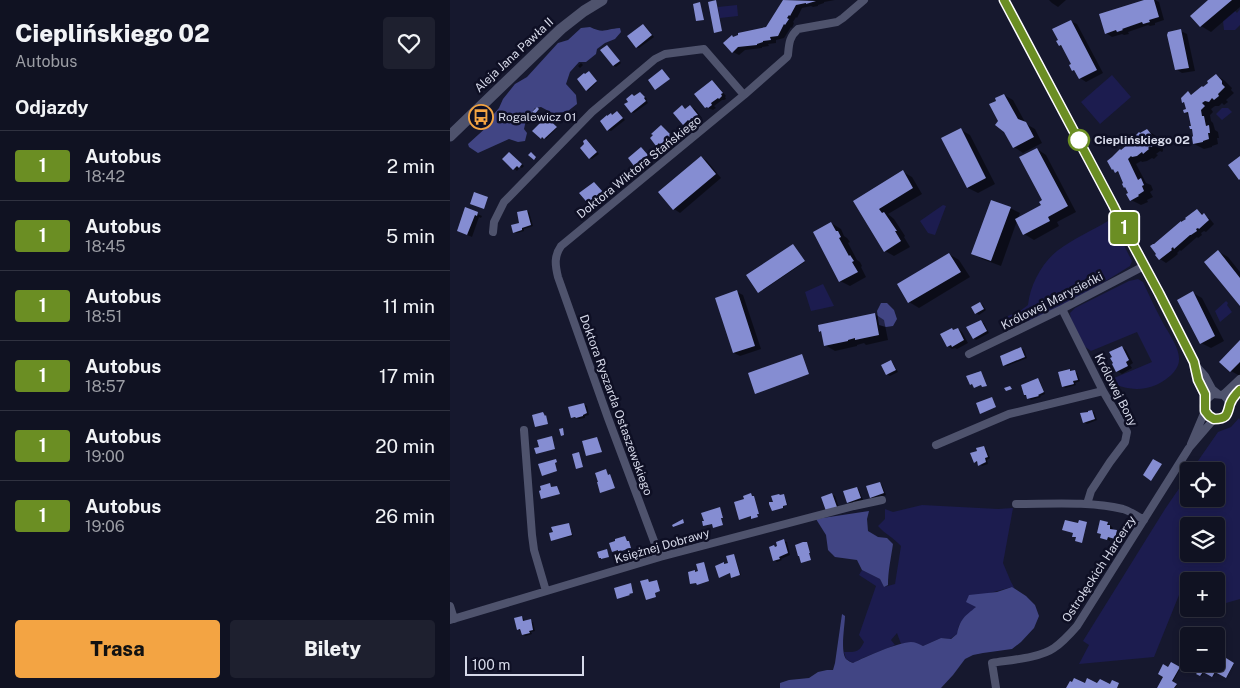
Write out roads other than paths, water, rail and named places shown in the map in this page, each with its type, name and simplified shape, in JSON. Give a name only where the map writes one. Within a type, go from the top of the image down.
[{"type":"street","name":"Aleja Jana Pawła II","points":[[450,136],[561,29],[602,0]]},
{"type":"street","name":"Doktora Wiktora Stańskiego","points":[[555,260],[556,252],[561,246],[744,95],[787,57],[789,41],[798,29],[837,22],[864,0]]},
{"type":"street","points":[[1004,0],[1194,362],[1212,389],[1227,398],[1230,404]]},
{"type":"street","points":[[493,232],[494,222],[504,202],[592,112],[659,56],[704,49],[744,95]]},
{"type":"street","name":"Doktora Ryszarda Ostaszewskiego","points":[[555,260],[555,267],[561,287],[660,557]]},
{"type":"street","name":"Królowej Marysieńki","points":[[969,354],[1062,309],[1144,266]]},
{"type":"street","name":"Królowej Bony","points":[[1062,309],[1103,391],[1127,432],[1125,442],[1091,491],[1087,504]]},
{"type":"street","points":[[1194,362],[1198,380],[1206,400]]},
{"type":"street","points":[[1240,379],[1220,394],[1210,395],[1204,405],[1205,411],[1214,419],[1221,419],[1229,412],[1230,404],[1240,390]]},
{"type":"street","points":[[936,445],[1009,414],[1103,391]]},
{"type":"street","name":"Ostrołęckich Harcerzy","points":[[996,688],[992,663],[1037,655],[1052,650],[1077,626],[1189,448],[1205,411]]},
{"type":"street","name":"Ostrołęckich Harcerzy","points":[[1189,448],[1214,419]]},
{"type":"street","points":[[524,430],[534,550],[546,591]]},
{"type":"street","name":"Księżnej Dobrawy","points":[[452,619],[660,557],[882,500]]},
{"type":"street","points":[[1016,504],[1087,504],[1125,510],[1144,520]]},
{"type":"street","points":[[450,606],[452,619]]},
{"type":"place","name":"Rogalewicz 01","points":[[481,117]]},
{"type":"place","name":"Cieplińskiego 02","points":[[1079,140]]}]
